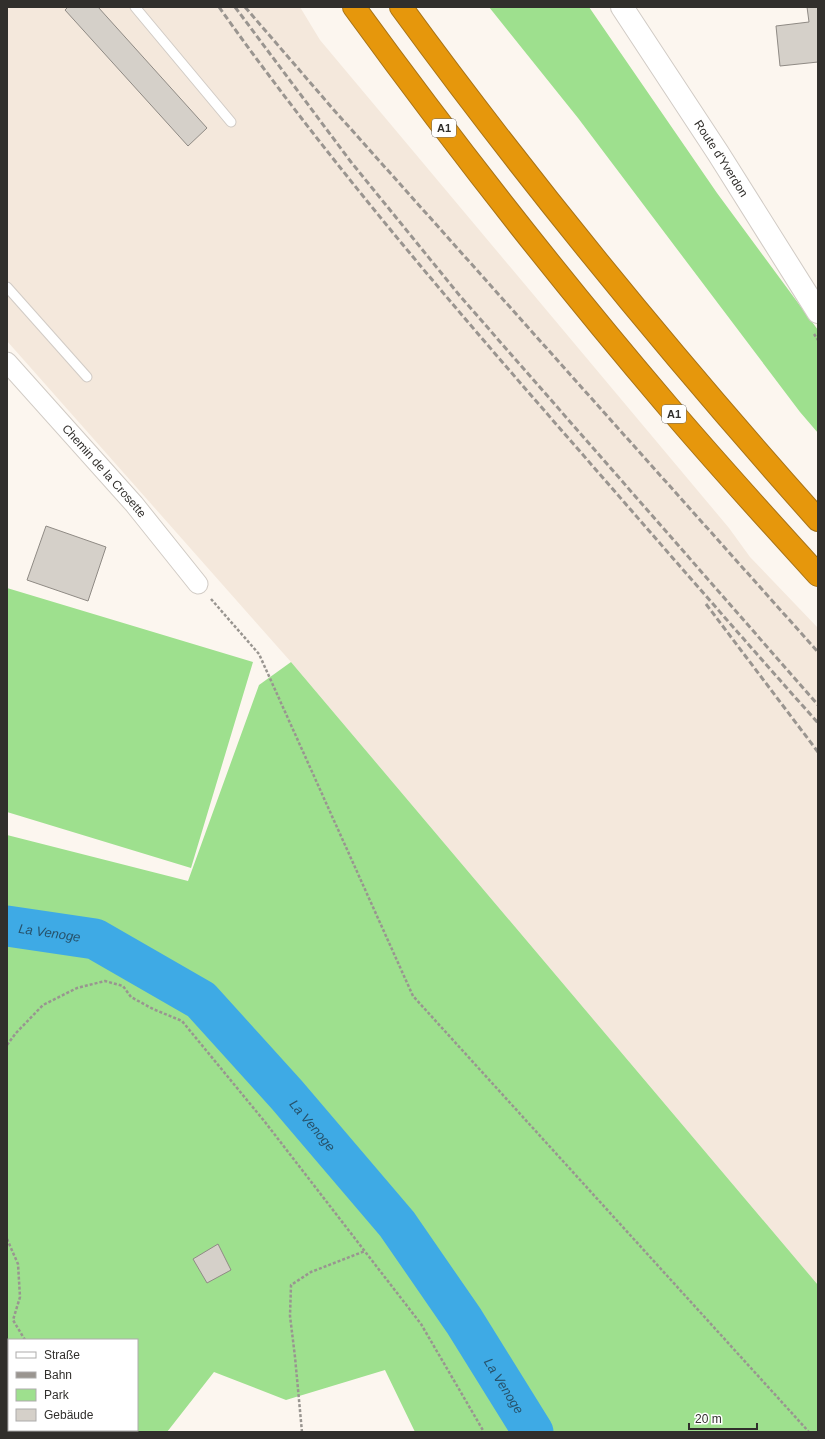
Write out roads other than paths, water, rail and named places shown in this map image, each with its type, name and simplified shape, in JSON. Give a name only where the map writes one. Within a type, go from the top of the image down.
[{"type":"highway","name":"A1","points":[[354,7],[438,120],[537,247],[666,404],[818,575]]},
{"type":"highway","points":[[401,7],[501,141],[567,225],[696,381],[818,520]]},
{"type":"main road","name":"Route d'Yverdon","points":[[622,7],[714,146],[818,312]]},
{"type":"street","name":"Chemin de la Crosette","points":[[7,362],[134,504],[198,584]]},
{"type":"lane","points":[[135,7],[231,122]]},
{"type":"lane","points":[[7,287],[87,377]]},
{"type":"waterway","name":"La Venoge","points":[[7,926],[95,939],[201,1000],[287,1095],[397,1224],[464,1321],[533,1432]]},
{"type":"railway","points":[[219,7],[304,121],[392,232],[530,394],[818,723]]},
{"type":"railway","points":[[235,7],[351,162],[460,296],[818,705]]},
{"type":"railway","points":[[245,7],[333,109],[818,652]]},
{"type":"railway","points":[[706,604],[818,752]]}]
